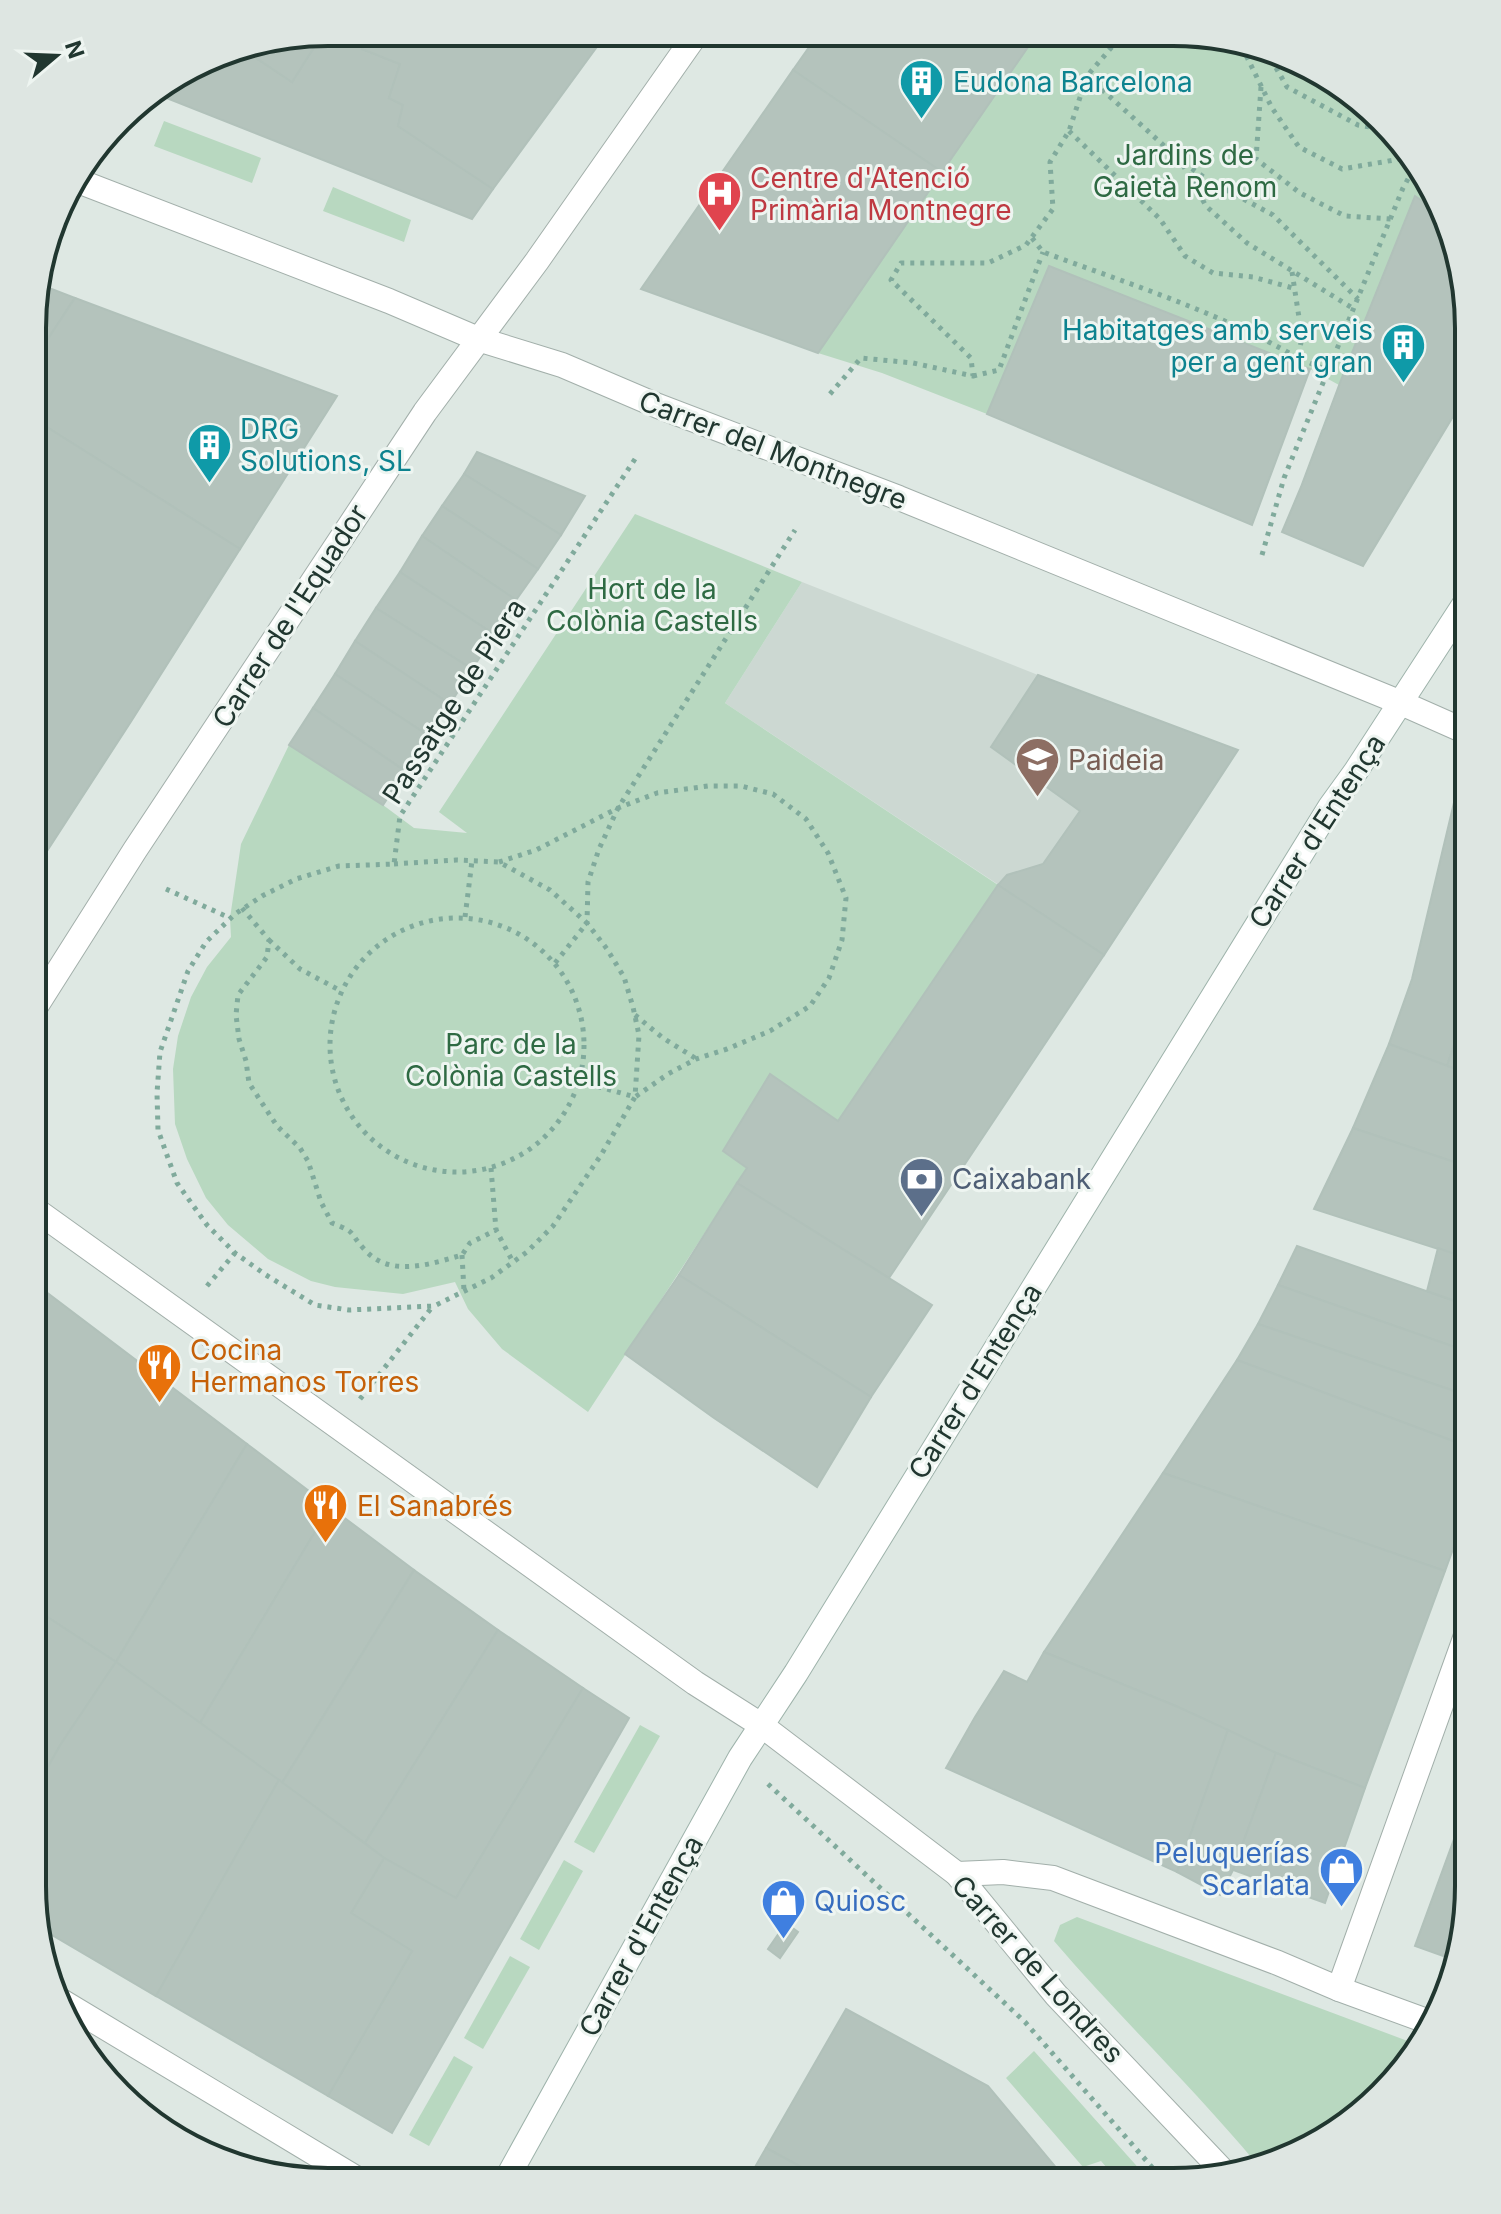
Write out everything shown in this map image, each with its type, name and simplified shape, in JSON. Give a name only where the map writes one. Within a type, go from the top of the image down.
[{"type":"street","name":"Carrer de l'Equador","points":[[46,990],[135,850],[416,426],[687,47]]},
{"type":"street","name":"Carrer del Montnegre","points":[[86,184],[389,301],[478,339],[562,365],[658,406],[899,498],[1455,727]]},
{"type":"street","name":"Carrer d'Entença","points":[[513,2168],[740,1758],[796,1673],[1330,807],[1455,618]]},
{"type":"street","name":"Carrer de Londres","points":[[46,1217],[669,1664],[761,1725],[957,1874],[1056,1995],[1217,2165]]},
{"type":"street","points":[[1339,1989],[1454,1669]]},
{"type":"street","points":[[957,1874],[1003,1872],[1053,1878],[1421,2019]]},
{"type":"street","points":[[74,2009],[339,2168]]},
{"type":"path","points":[[973,376],[971,358],[891,280],[901,263],[988,263],[1026,245],[1053,209],[1050,162],[1069,131],[1087,76],[1113,46]]},
{"type":"path","points":[[1246,56],[1272,108],[1299,147],[1342,169],[1399,159]]},
{"type":"path","points":[[1274,65],[1287,87],[1358,125],[1370,127]]},
{"type":"path","points":[[1087,76],[1181,161],[1208,180],[1273,215],[1358,299]]},
{"type":"path","points":[[1261,86],[1256,159],[1300,193],[1345,216],[1391,219]]},
{"type":"path","points":[[1069,131],[1160,219],[1185,256],[1213,273],[1253,277],[1293,288]]},
{"type":"path","points":[[1181,161],[1206,206],[1247,243],[1354,309]]},
{"type":"path","points":[[1262,555],[1284,478],[1411,175]]},
{"type":"path","points":[[1032,237],[1043,252],[1263,337],[1298,358],[1329,371]]},
{"type":"path","points":[[830,394],[861,358],[913,363],[973,376],[999,370],[1043,252]]},
{"type":"path","points":[[1292,271],[1302,337],[1298,358]]},
{"type":"path","name":"Passatge de Piera","points":[[394,864],[400,816],[635,459]]},
{"type":"path","points":[[555,963],[587,923],[588,882],[618,808],[795,530]]},
{"type":"path","points":[[708,786],[741,786],[773,794],[806,819],[828,853],[846,898],[842,940],[829,978],[810,1006],[770,1031],[696,1059],[635,1097],[601,1155],[553,1226],[527,1252],[491,1278],[434,1306],[349,1310],[315,1305],[235,1253],[207,1225],[177,1183],[158,1130],[160,1052],[188,971],[206,942],[242,908],[296,879],[339,866],[394,864],[499,862],[536,850],[618,808],[657,793],[708,786]]},
{"type":"path","points":[[465,917],[472,861]]},
{"type":"path","points":[[499,862],[550,890],[587,923],[624,977],[639,1035],[635,1097]]},
{"type":"path","points":[[166,889],[230,918]]},
{"type":"path","points":[[242,908],[269,940],[300,969],[341,991]]},
{"type":"path","points":[[465,917],[494,922],[522,935],[555,963],[571,986],[580,1015],[582,1082],[567,1111],[548,1136],[511,1161],[491,1168],[443,1173],[410,1164],[367,1136],[348,1113],[337,1085],[332,1047],[334,1018],[341,991],[355,966],[379,942],[409,927],[437,919],[465,917]]},
{"type":"path","points":[[269,940],[267,957],[238,995],[236,1015],[239,1039],[249,1083],[277,1126],[300,1148],[308,1161],[321,1202],[332,1223],[351,1230],[365,1251],[382,1263],[409,1267],[462,1255]]},
{"type":"path","points":[[635,1014],[663,1038],[696,1059]]},
{"type":"path","points":[[582,1082],[635,1097]]},
{"type":"path","points":[[491,1168],[496,1230],[513,1262]]},
{"type":"path","points":[[464,1291],[462,1255],[470,1243],[496,1230]]},
{"type":"path","points":[[206,1288],[235,1253]]},
{"type":"path","points":[[356,1404],[434,1306]]},
{"type":"path","name":"Carrer de Londres","points":[[740,1758],[1025,2022],[1153,2168]]},
{"type":"shaded area","name":"Paideia","points":[[802,582],[1238,750],[1104,955],[725,703]]},
{"type":"green space","name":"Jardins de Gaietà Renom","points":[[1029,46],[1210,48],[1281,67],[1330,93],[1359,116],[1397,156],[1427,205],[1415,197],[1341,380],[1348,390],[1310,369],[1050,267],[987,414],[882,373],[818,353]]},
{"type":"green space","points":[[164,121],[261,158],[252,183],[154,146]]},
{"type":"green space","points":[[333,187],[411,220],[404,242],[323,211]]},
{"type":"green space","name":"Parc de la Colònia Castells","points":[[635,514],[802,582],[725,703],[998,885],[838,1121],[770,1074],[723,1151],[747,1168],[588,1412],[502,1349],[468,1309],[455,1282],[403,1294],[335,1287],[311,1281],[268,1259],[228,1225],[206,1198],[187,1159],[175,1124],[173,1069],[178,1036],[191,997],[207,967],[231,937],[230,918],[241,844],[289,745],[414,828],[467,833],[439,812]]},
{"type":"green space","points":[[640,1725],[660,1736],[594,1853],[574,1842]]},
{"type":"green space","points":[[564,1860],[583,1871],[539,1950],[520,1939]]},
{"type":"green space","points":[[1077,1917],[1409,2041],[1385,2072],[1330,2121],[1281,2147],[1251,2157],[1054,1941],[1060,1925]]},
{"type":"green space","points":[[510,1956],[530,1967],[483,2049],[464,2038]]},
{"type":"green space","points":[[1034,2051],[1138,2168],[1107,2168],[1101,2161],[1083,2167],[1006,2078]]},
{"type":"green space","points":[[454,2056],[473,2067],[429,2146],[409,2135]]},
{"type":"building","name":"Eudona Barcelona","points":[[810,46],[1029,46],[942,172],[793,70]]},
{"type":"building","points":[[314,47],[362,47],[400,64],[389,98],[403,105],[398,126],[493,189],[472,219],[165,97],[220,67],[254,56],[292,82]]},
{"type":"building","points":[[314,47],[292,82],[254,56],[291,48]]},
{"type":"building","points":[[597,47],[493,189],[398,126],[403,105],[389,98],[400,64],[362,49]]},
{"type":"building","points":[[793,70],[942,172],[818,353],[641,289]]},
{"type":"building","name":"Habitatges amb serveis per a gent gran","points":[[1415,196],[1426,204],[1434,220],[1450,273],[1455,328],[1455,413],[1363,566],[1282,532]]},
{"type":"building","points":[[1049,266],[1310,369],[1252,525],[987,414]]},
{"type":"building","points":[[49,288],[75,298],[46,342]]},
{"type":"building","name":"DRG Solutions, SL","points":[[75,298],[337,396],[240,549],[46,427],[46,342]]},
{"type":"building","points":[[46,427],[240,549],[46,853]]},
{"type":"building","points":[[477,452],[585,496],[561,535],[464,474]]},
{"type":"building","points":[[464,474],[561,535],[538,569],[442,506]]},
{"type":"building","points":[[442,506],[538,569],[516,600],[422,536]]},
{"type":"building","points":[[422,536],[516,600],[495,635],[400,572]]},
{"type":"building","points":[[400,572],[495,635],[472,669],[376,608]]},
{"type":"building","points":[[376,608],[472,669],[450,704],[355,641]]},
{"type":"building","points":[[355,641],[450,704],[429,736],[335,674]]},
{"type":"building","points":[[335,674],[429,736],[405,771],[313,708]]},
{"type":"building","points":[[1038,675],[1238,750],[1104,955],[998,885],[1007,875],[1043,864],[1080,811],[991,747]]},
{"type":"building","points":[[313,708],[405,771],[383,805],[289,745]]},
{"type":"building","points":[[1455,800],[1455,1044],[1447,1066],[1389,1044],[1412,979]]},
{"type":"building","points":[[998,885],[1104,955],[889,1278],[737,1183],[747,1168],[723,1151],[770,1074],[838,1121]]},
{"type":"building","points":[[1389,1044],[1455,1069],[1454,1162],[1353,1128]]},
{"type":"building","points":[[1455,1044],[1455,1069],[1447,1066]]},
{"type":"building","points":[[1353,1128],[1454,1162],[1454,1254],[1314,1209]]},
{"type":"building","points":[[737,1183],[932,1305],[871,1397],[679,1275]]},
{"type":"building","points":[[1297,1246],[1454,1301],[1454,1347],[1278,1285]]},
{"type":"building","points":[[1438,1248],[1454,1254],[1454,1301],[1427,1291]]},
{"type":"building","points":[[679,1275],[871,1397],[817,1487],[625,1354]]},
{"type":"building","points":[[1278,1285],[1454,1347],[1454,1391],[1258,1324]]},
{"type":"building","points":[[46,1292],[247,1444],[116,1662],[46,1616]]},
{"type":"building","points":[[1258,1324],[1454,1391],[1454,1441],[1237,1360]]},
{"type":"building","points":[[1237,1360],[1454,1441],[1454,1546],[1445,1571],[1163,1473]]},
{"type":"building","points":[[247,1444],[330,1507],[200,1723],[116,1662]]},
{"type":"building","points":[[1163,1473],[1445,1571],[1365,1788],[1276,1753],[1178,1707],[1044,1652]]},
{"type":"building","points":[[330,1507],[414,1570],[282,1783],[200,1723]]},
{"type":"building","points":[[414,1570],[498,1630],[365,1843],[282,1783]]},
{"type":"building","points":[[46,1616],[116,1662],[46,1770]]},
{"type":"building","points":[[498,1630],[583,1688],[456,1898],[384,1858],[365,1843]]},
{"type":"building","points":[[1044,1652],[1228,1730],[1177,1872],[946,1768],[1004,1671],[1027,1682]]},
{"type":"building","points":[[116,1662],[279,1780],[156,1996],[50,1934],[46,1886],[46,1770]]},
{"type":"building","points":[[583,1688],[629,1718],[392,2133],[328,2096],[412,1951],[351,1913],[384,1858],[456,1898]]},
{"type":"building","points":[[1228,1730],[1276,1753],[1233,1870],[1220,1895],[1177,1872]]},
{"type":"building","points":[[1276,1753],[1365,1788],[1325,1903],[1233,1870]]},
{"type":"building","points":[[279,1780],[384,1858],[351,1913],[412,1951],[328,2096],[156,1996]]},
{"type":"building","points":[[1454,1839],[1453,1923],[1446,1957],[1415,1946]]},
{"type":"building","name":"Quiosc","points":[[786,1923],[798,1932],[780,1958],[768,1949]]},
{"type":"building","points":[[846,2009],[988,2086],[1056,2168],[803,2168],[766,2148]]},
{"type":"building","points":[[766,2148],[803,2168],[754,2168]]},
{"type":"place","name":"Eudona Barcelona","points":[[922,121]]},
{"type":"place","name":"Centre d'Atenció Primària Montnegre","points":[[719,233]]},
{"type":"place","name":"Habitatges amb serveis per a gent gran","points":[[1404,385]]},
{"type":"place","name":"DRG Solutions, SL","points":[[209,484]]},
{"type":"place","name":"Paideia","points":[[1037,799]]},
{"type":"place","name":"Caixabank","points":[[921,1218]]},
{"type":"place","name":"Cocina Hermanos Torres","points":[[159,1405]]},
{"type":"place","name":"El Sanabrés","points":[[326,1545]]},
{"type":"place","name":"Peluquerías Scarlata","points":[[1341,1908]]},
{"type":"place","name":"Quiosc","points":[[783,1940]]},
{"type":"park label","name":"Hort de la Colònia Castells","points":[[652,605]]}]
